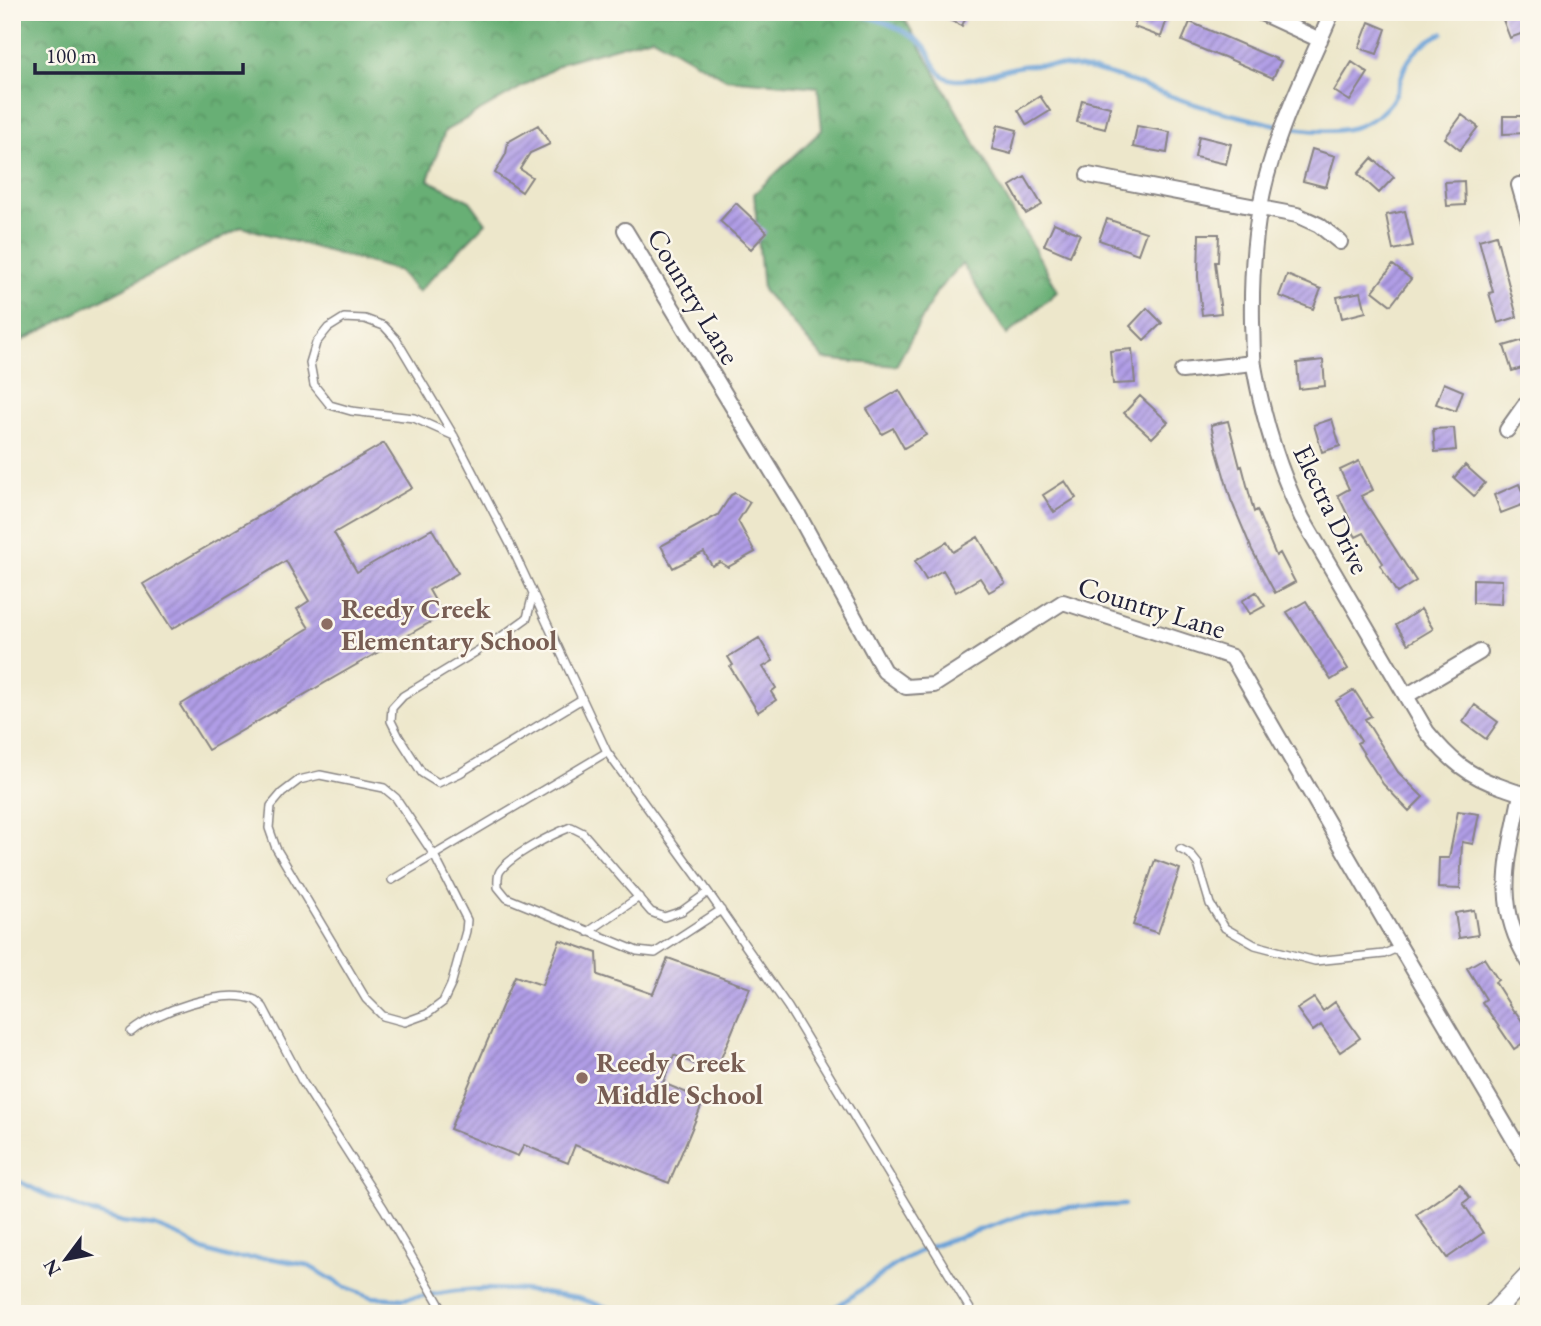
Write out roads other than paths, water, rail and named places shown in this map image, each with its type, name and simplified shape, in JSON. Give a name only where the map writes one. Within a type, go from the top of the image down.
[{"type":"street","points":[[1259,12],[1320,40]]},
{"type":"street","name":"Electra Drive","points":[[1332,12],[1273,154],[1260,208],[1252,282],[1254,363],[1267,424],[1290,492],[1302,518],[1427,732],[1456,764],[1486,782],[1525,794]]},
{"type":"street","points":[[1088,175],[1297,215],[1319,225],[1340,242]]},
{"type":"street","points":[[1519,185],[1529,220]]},
{"type":"street","name":"Country Lane","points":[[625,230],[799,516],[884,671],[906,687],[934,685],[1063,602],[1232,657],[1529,1165]]},
{"type":"street","points":[[1182,370],[1254,363]]},
{"type":"street","points":[[1507,430],[1529,403]]},
{"type":"street","points":[[1406,696],[1480,652]]},
{"type":"street","points":[[1525,794],[1509,858],[1506,896],[1513,931],[1529,962]]},
{"type":"street","points":[[1492,1314],[1529,1275]]},
{"type":"lane","points":[[454,436],[414,418],[351,411],[330,405],[314,385],[310,363],[316,343],[328,328],[344,318],[365,319],[384,326],[396,339],[454,436],[512,548],[607,752],[788,1007],[973,1314]]},
{"type":"lane","points":[[533,593],[527,618],[403,696],[392,708],[391,721],[398,737],[422,773],[438,783],[460,773],[582,699]]},
{"type":"lane","points":[[392,880],[607,752]]},
{"type":"lane","points":[[320,775],[384,788],[396,798],[434,855],[467,920],[466,930],[451,985],[443,1002],[427,1014],[405,1022],[383,1016],[366,999],[275,848],[270,828],[271,806],[299,780],[320,775]]},
{"type":"lane","points":[[708,892],[682,911],[664,917],[651,912],[583,833],[571,827],[555,833],[509,861],[498,873],[498,887],[507,898],[637,951],[655,953],[720,910]]},
{"type":"lane","points":[[1180,849],[1190,854],[1198,864],[1210,904],[1225,928],[1255,945],[1315,961],[1384,954],[1400,947]]},
{"type":"lane","points":[[588,932],[639,897]]},
{"type":"lane","points":[[131,1032],[160,1014],[210,999],[241,998],[256,1001],[263,1007],[302,1081],[384,1209],[445,1314]]},
{"type":"waterway","points":[[848,12],[878,20],[908,34],[924,46],[941,74],[952,80],[970,79],[1024,66],[1075,67],[1120,78],[1222,112],[1283,126],[1323,131],[1358,126],[1382,112],[1396,94],[1409,59],[1424,44],[1443,33]]},
{"type":"waterway","points":[[12,1178],[91,1212],[122,1222],[155,1226],[203,1250],[228,1258],[269,1258],[307,1265],[343,1286],[372,1297],[403,1299],[455,1291],[523,1290],[577,1298],[628,1314]]},
{"type":"waterway","points":[[823,1314],[903,1260],[945,1241],[1037,1211],[1124,1205]]},
{"type":"place","name":"Reedy Creek Elementary School","points":[[327,624]]},
{"type":"place","name":"Reedy Creek Middle School","points":[[582,1078]]}]
